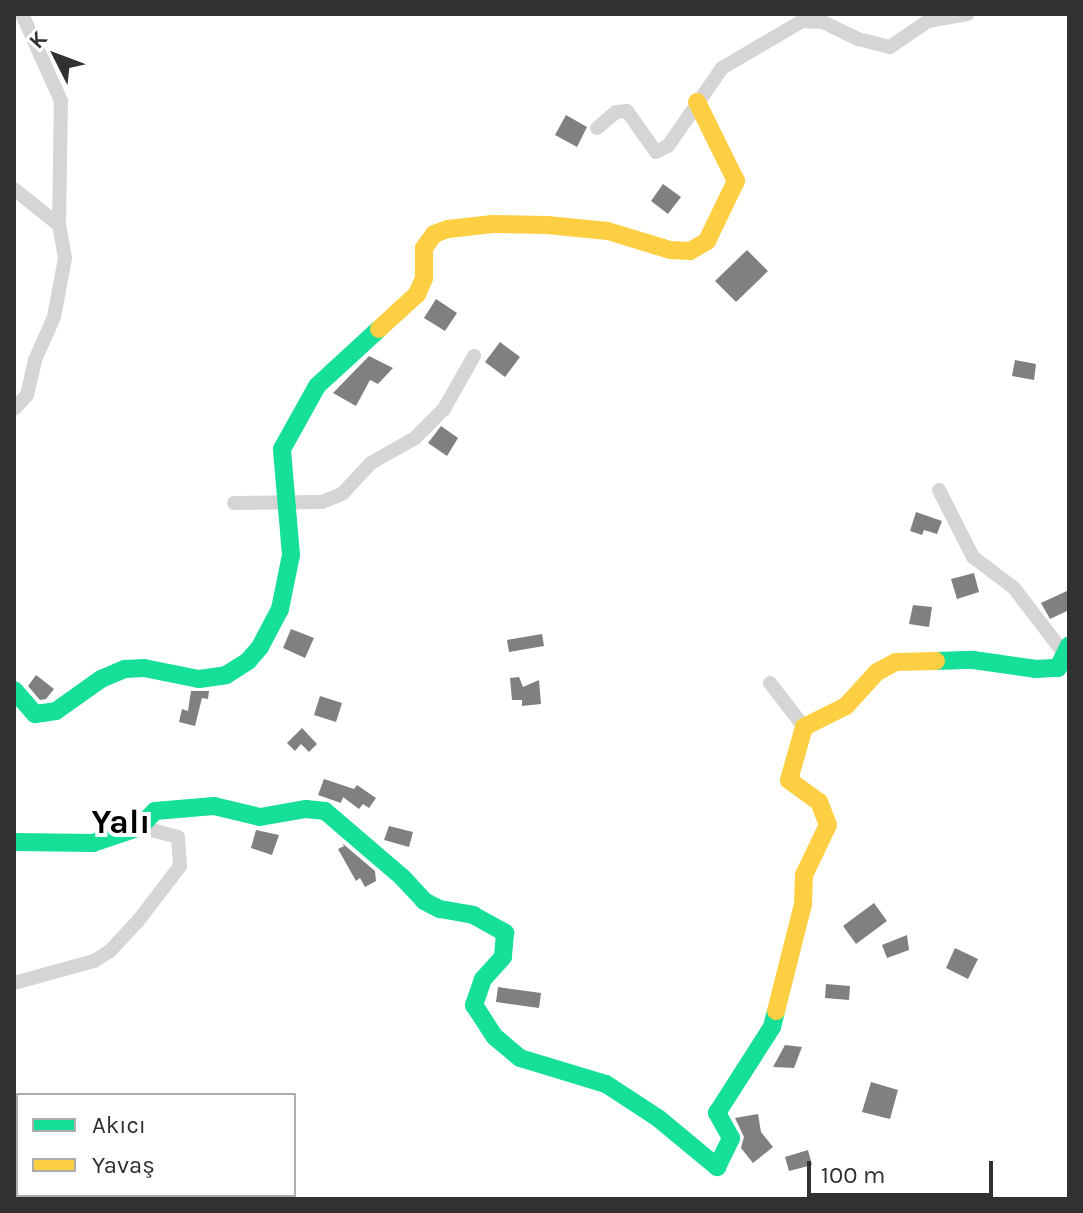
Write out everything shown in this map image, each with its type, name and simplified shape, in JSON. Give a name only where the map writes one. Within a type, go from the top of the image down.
[{"type":"street","points":[[14,409],[27,395],[35,360],[54,317],[65,258],[59,225],[61,101],[22,14]]},
{"type":"street","points":[[597,128],[616,112],[627,111],[656,152],[668,146],[722,68],[802,21],[823,22],[867,42],[890,47],[928,21],[967,14]]},
{"type":"street","points":[[14,690],[35,714],[56,711],[101,679],[125,669],[144,668],[199,679],[226,675],[248,661],[260,647],[280,609],[291,555],[282,449],[317,386],[417,294],[424,278],[424,248],[434,234],[448,229],[493,224],[547,225],[608,231],[670,250],[690,251],[707,241],[736,181],[697,102]]},
{"type":"street","points":[[14,189],[59,225]]},
{"type":"street","points":[[234,503],[322,502],[342,494],[371,463],[415,438],[444,409],[474,356]]},
{"type":"street","points":[[14,842],[93,843],[140,827],[155,811],[214,806],[260,817],[306,809],[325,811],[402,877],[424,901],[440,909],[473,915],[505,933],[503,957],[483,979],[474,1005],[479,1017],[495,1037],[520,1058],[606,1084],[658,1118],[696,1153],[717,1167],[731,1138],[717,1113],[772,1027],[803,904],[804,875],[828,825],[819,802],[789,780],[804,727],[846,706],[877,672],[896,662],[973,660],[1036,669],[1058,668],[1068,651],[1014,588],[973,557],[939,490]]},
{"type":"street","points":[[770,683],[804,727]]},
{"type":"street","points":[[14,983],[94,961],[110,951],[138,921],[180,866],[178,837],[140,827]]},
{"type":"building","points":[[566,115],[587,127],[577,147],[555,135]]},
{"type":"building","points":[[663,184],[681,197],[668,214],[651,201]]},
{"type":"building","points":[[747,250],[768,271],[736,302],[715,281]]},
{"type":"building","points":[[436,299],[457,313],[445,331],[424,318]]},
{"type":"building","points":[[500,342],[520,357],[505,377],[485,362]]},
{"type":"building","points":[[369,356],[393,368],[378,384],[370,380],[356,406],[333,393]]},
{"type":"building","points":[[1015,360],[1036,364],[1034,380],[1012,376]]},
{"type":"building","points":[[441,426],[458,438],[447,456],[428,443]]},
{"type":"building","points":[[916,512],[942,521],[937,534],[924,530],[922,535],[910,531]]},
{"type":"building","points":[[974,573],[979,592],[957,599],[951,579]]},
{"type":"building","points":[[1069,590],[1069,610],[1050,619],[1041,603]]},
{"type":"building","points":[[913,605],[932,607],[929,627],[909,624]]},
{"type":"building","points":[[291,629],[314,638],[305,658],[283,648]]},
{"type":"building","points":[[542,634],[544,646],[509,652],[507,640]]},
{"type":"building","points":[[36,675],[54,689],[46,699],[40,700],[28,686]]},
{"type":"building","points":[[519,677],[523,687],[539,680],[541,704],[522,706],[522,700],[512,700],[510,678]]},
{"type":"building","points":[[191,691],[209,691],[208,699],[202,698],[195,726],[179,722],[182,709],[188,711]]},
{"type":"building","points":[[320,696],[342,703],[336,722],[314,715]]},
{"type":"building","points":[[302,728],[317,744],[309,752],[301,744],[295,751],[287,743]]},
{"type":"building","points":[[324,779],[354,789],[357,785],[376,798],[369,808],[363,804],[359,809],[343,797],[341,803],[318,795]]},
{"type":"building","points":[[389,826],[413,832],[409,847],[384,840]]},
{"type":"building","points":[[256,830],[279,835],[272,855],[251,848]]},
{"type":"building","points":[[342,843],[375,871],[376,881],[365,887],[360,878],[356,881],[338,849],[344,846]]},
{"type":"building","points":[[874,903],[887,921],[856,944],[843,926]]},
{"type":"building","points":[[907,935],[909,950],[887,958],[882,945]]},
{"type":"building","points":[[955,948],[978,959],[968,979],[946,968]]},
{"type":"building","points":[[826,984],[850,986],[849,1000],[825,998]]},
{"type":"building","points":[[498,987],[541,993],[539,1008],[496,1002]]},
{"type":"building","points":[[785,1045],[802,1047],[794,1068],[773,1067]]},
{"type":"building","points":[[871,1082],[898,1090],[890,1119],[862,1112]]},
{"type":"building","points":[[758,1114],[761,1132],[773,1147],[753,1163],[741,1148],[744,1137],[735,1118]]},
{"type":"building","points":[[808,1150],[812,1165],[789,1171],[785,1157]]},
{"type":"traffic: fast","points":[[14,690],[35,714],[56,711],[101,679],[125,669],[144,668],[199,679],[226,675],[248,661],[260,647],[280,609],[291,555],[282,449],[317,386],[379,329]]},
{"type":"traffic: fast","points":[[936,661],[973,660],[1036,669],[1058,668],[1069,645]]},
{"type":"traffic: fast","points":[[14,842],[93,843],[140,827],[155,811],[214,806],[260,817],[306,809],[325,811],[402,877],[424,901],[440,909],[473,915],[505,933],[503,957],[483,979],[474,1005],[495,1037],[520,1058],[606,1084],[658,1118],[717,1167],[731,1138],[717,1113],[772,1027],[776,1011]]},
{"type":"traffic: slow","points":[[379,329],[417,294],[424,278],[424,248],[434,234],[448,229],[493,224],[547,225],[608,231],[670,250],[690,251],[707,241],[736,181],[697,102]]},
{"type":"traffic: slow","points":[[776,1011],[803,904],[804,875],[828,825],[819,802],[789,780],[804,727],[846,706],[877,672],[896,662],[936,661]]},
{"type":"district","name":"Yalı","points":[[121,823]]}]
